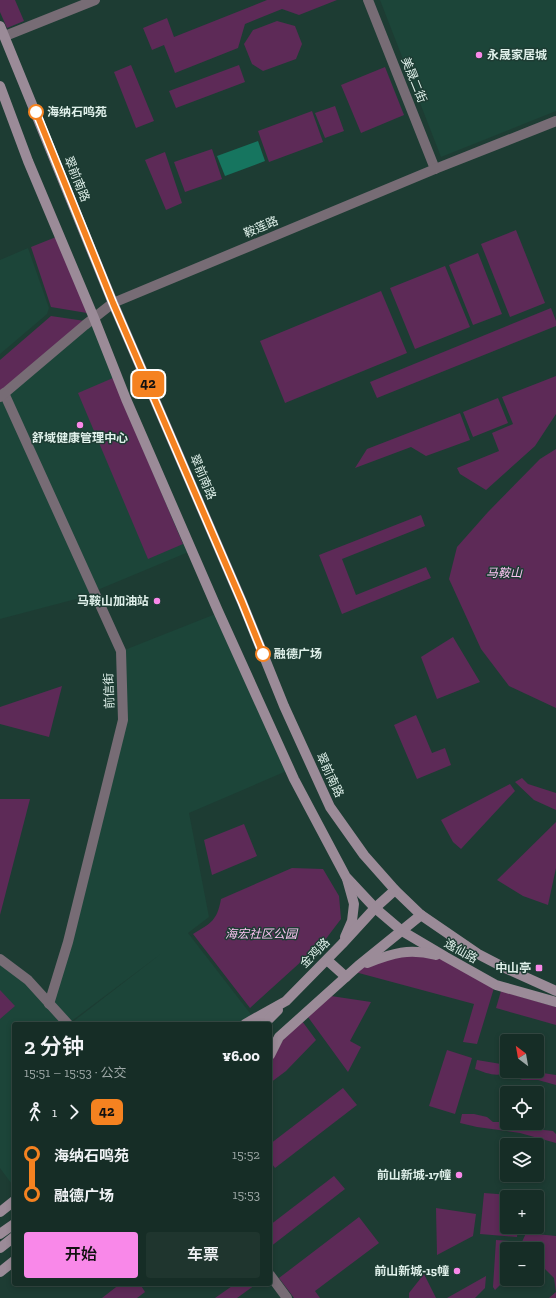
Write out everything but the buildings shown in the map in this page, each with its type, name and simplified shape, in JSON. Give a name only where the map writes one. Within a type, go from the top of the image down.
[{"type":"main road","name":"翠前南路","points":[[0,26],[113,303],[242,602],[284,706],[330,807],[364,855],[395,890],[421,915]]},
{"type":"main road","points":[[0,86],[28,161],[94,318],[126,399],[218,611],[294,778],[346,877],[354,904],[352,921],[342,944]]},
{"type":"main road","points":[[346,877],[375,908],[402,931]]},
{"type":"main road","name":"金鸡路","points":[[249,1022],[286,1001],[327,960],[375,908],[395,890]]},
{"type":"main road","points":[[272,1042],[358,966],[421,915]]},
{"type":"main road","name":"逸仙路","points":[[421,915],[478,954],[556,991]]},
{"type":"main road","name":"逸仙路","points":[[402,931],[496,985],[556,1002]]},
{"type":"main road","points":[[358,966],[390,954],[406,951],[424,952],[446,957]]},
{"type":"main road","points":[[327,960],[346,977]]},
{"type":"main road","points":[[266,1022],[286,1001]]},
{"type":"main road","points":[[272,1051],[279,1037]]},
{"type":"main road","points":[[0,1212],[12,1203]]},
{"type":"main road","points":[[0,1234],[12,1225]]},
{"type":"main road","points":[[0,1248],[12,1239]]},
{"type":"main road","points":[[0,1272],[12,1263]]},
{"type":"street","points":[[4,36],[95,0]]},
{"type":"street","name":"美晟二街","points":[[368,0],[435,169]]},
{"type":"street","name":"鞍莲路","points":[[2,395],[113,303],[435,169],[556,121]]},
{"type":"street","name":"前信街","points":[[2,395],[120,651],[123,720],[68,942],[49,1004]]},
{"type":"street","points":[[0,959],[28,980],[66,1022]]},
{"type":"street","points":[[272,1278],[287,1298]]},
{"type":"shaded area","name":"永晟家居城","points":[[380,0],[556,0],[556,111],[441,157]]},
{"type":"shaded area","points":[[258,141],[265,161],[225,176],[217,156]]},
{"type":"shaded area","points":[[28,248],[49,308],[47,314],[0,354],[0,260]]},
{"type":"shaded area","points":[[93,319],[191,551],[95,591],[5,394]]},
{"type":"shaded area","points":[[4,395],[93,592],[80,598],[0,619],[0,398]]},
{"type":"shaded area","name":"融德广场","points":[[218,613],[289,770],[189,813],[209,917],[188,933],[253,1017],[247,1022],[73,1022],[162,953],[70,1022],[68,1022],[50,1003],[125,720],[122,651]]},
{"type":"shaded area","points":[[0,960],[28,981],[64,1022],[12,1022],[12,1184],[0,1168]]},
{"type":"green space","points":[[0,0],[15,0],[24,21],[7,28],[0,12]]},
{"type":"green space","points":[[267,0],[337,0],[299,15],[282,9],[245,24],[238,48],[175,73],[164,45],[152,50],[143,28],[167,18],[174,37]]},
{"type":"green space","points":[[277,21],[295,26],[302,44],[296,59],[263,71],[252,64],[244,44],[253,30]]},
{"type":"green space","points":[[131,65],[154,121],[136,128],[114,72]]},
{"type":"green space","points":[[239,65],[245,82],[176,108],[169,91]]},
{"type":"green space","points":[[385,67],[404,115],[361,133],[341,85]]},
{"type":"green space","points":[[335,106],[344,131],[325,138],[315,113]]},
{"type":"green space","points":[[312,111],[323,142],[269,162],[258,131]]},
{"type":"green space","points":[[212,149],[222,179],[185,192],[174,162]]},
{"type":"green space","points":[[165,152],[182,203],[166,210],[145,160]]},
{"type":"green space","points":[[516,230],[545,303],[510,317],[481,244]]},
{"type":"green space","points":[[56,237],[87,313],[51,307],[31,247]]},
{"type":"green space","points":[[478,253],[502,314],[473,325],[449,265]]},
{"type":"green space","points":[[445,266],[470,327],[415,349],[390,288]]},
{"type":"green space","points":[[381,291],[407,353],[285,403],[260,341]]},
{"type":"green space","points":[[551,308],[556,321],[556,326],[377,398],[370,382]]},
{"type":"green space","points":[[51,316],[85,321],[0,392],[0,360]]},
{"type":"green space","points":[[556,376],[556,414],[535,446],[486,490],[460,474],[457,468],[499,451],[492,433],[513,424],[502,397]]},
{"type":"green space","points":[[113,378],[183,544],[148,559],[78,393]]},
{"type":"green space","points":[[498,398],[508,423],[473,437],[463,412]]},
{"type":"green space","points":[[460,413],[470,440],[426,456],[411,447],[355,468],[367,449]]},
{"type":"green space","name":"马鞍山","points":[[556,449],[556,708],[509,686],[481,649],[449,579],[457,547],[488,512],[540,459]]},
{"type":"green space","points":[[421,515],[425,526],[342,559],[356,595],[426,567],[431,578],[342,614],[319,555]]},
{"type":"green space","points":[[453,637],[480,682],[437,699],[421,657]]},
{"type":"green space","points":[[62,686],[49,737],[0,724],[0,707]]},
{"type":"green space","points":[[416,715],[432,753],[445,748],[451,765],[417,779],[394,725]]},
{"type":"green space","points":[[522,778],[528,784],[556,793],[556,810],[534,800],[515,782]]},
{"type":"green space","points":[[510,784],[515,791],[461,849],[453,842],[441,820]]},
{"type":"green space","points":[[0,799],[30,799],[0,915]]},
{"type":"green space","points":[[556,822],[556,868],[548,905],[523,896],[497,880]]},
{"type":"green space","points":[[244,824],[257,856],[212,875],[204,840]]},
{"type":"green space","name":"海宏社区公园","points":[[292,868],[323,869],[339,896],[341,919],[325,940],[250,1008],[193,934],[212,921],[215,917],[221,899]]},
{"type":"green space","points":[[424,954],[445,960],[494,988],[477,1044],[463,1042],[474,1004],[355,972],[360,968],[391,956]]},
{"type":"green space","points":[[0,990],[15,1006],[0,1019]]},
{"type":"green space","points":[[501,991],[556,1007],[556,1025],[496,1008]]},
{"type":"green space","points":[[331,996],[371,1002],[350,1041],[361,1047],[348,1072],[308,1017]]},
{"type":"green space","points":[[302,1021],[316,1040],[286,1071],[272,1082],[272,1059],[283,1040]]},
{"type":"green space","points":[[447,1050],[472,1058],[455,1114],[429,1106]]},
{"type":"green space","points":[[477,1060],[500,1064],[500,1074],[495,1075],[475,1069]]},
{"type":"green space","points":[[544,1073],[556,1075],[556,1085],[538,1080],[522,1080],[518,1078],[544,1078]]},
{"type":"green space","points":[[343,1088],[357,1105],[275,1168],[272,1164],[272,1142]]},
{"type":"green space","points":[[462,1114],[474,1114],[487,1117],[493,1122],[500,1122],[500,1130],[553,1131],[556,1134],[556,1143],[544,1140],[544,1138],[538,1138],[520,1133],[477,1127],[460,1123]]},
{"type":"green space","points":[[334,1176],[345,1189],[272,1245],[272,1223]]},
{"type":"green space","points":[[484,1193],[500,1194],[500,1234],[517,1234],[517,1237],[480,1234]]},
{"type":"green space","points":[[436,1208],[476,1214],[473,1236],[437,1255]]},
{"type":"green space","points":[[359,1217],[379,1243],[315,1291],[320,1298],[294,1298],[279,1278]]},
{"type":"green space","points":[[526,1234],[556,1236],[556,1292],[554,1278],[544,1268],[544,1242],[522,1242]]},
{"type":"green space","points":[[496,1240],[522,1242],[500,1242],[500,1285],[495,1290],[493,1287]]},
{"type":"green space","points":[[424,1274],[436,1298],[409,1298],[409,1293]]},
{"type":"green space","points":[[486,1276],[485,1288],[475,1298],[447,1298]]},
{"type":"green space","points":[[117,1286],[141,1286],[145,1292],[137,1298],[102,1298]]},
{"type":"green space","points":[[232,1286],[254,1286],[237,1298],[215,1298]]},
{"type":"green space","points":[[556,1292],[556,1298],[549,1298]]},
{"type":"bus line","name":"42","points":[[36,112],[113,303],[263,654]]},
{"type":"place","name":"永晟家居城","points":[[479,55]]},
{"type":"place","name":"海纳石鸣苑","points":[[36,112]]},
{"type":"place","name":"舒域健康管理中心","points":[[80,425]]},
{"type":"place","name":"马鞍山加油站","points":[[157,601]]},
{"type":"place","name":"融德广场","points":[[263,654]]},
{"type":"place","name":"中山亭","points":[[539,968]]},
{"type":"place","name":"前山新城-17幢","points":[[459,1175]]},
{"type":"place","name":"前山新城-15幢","points":[[457,1271]]}]
